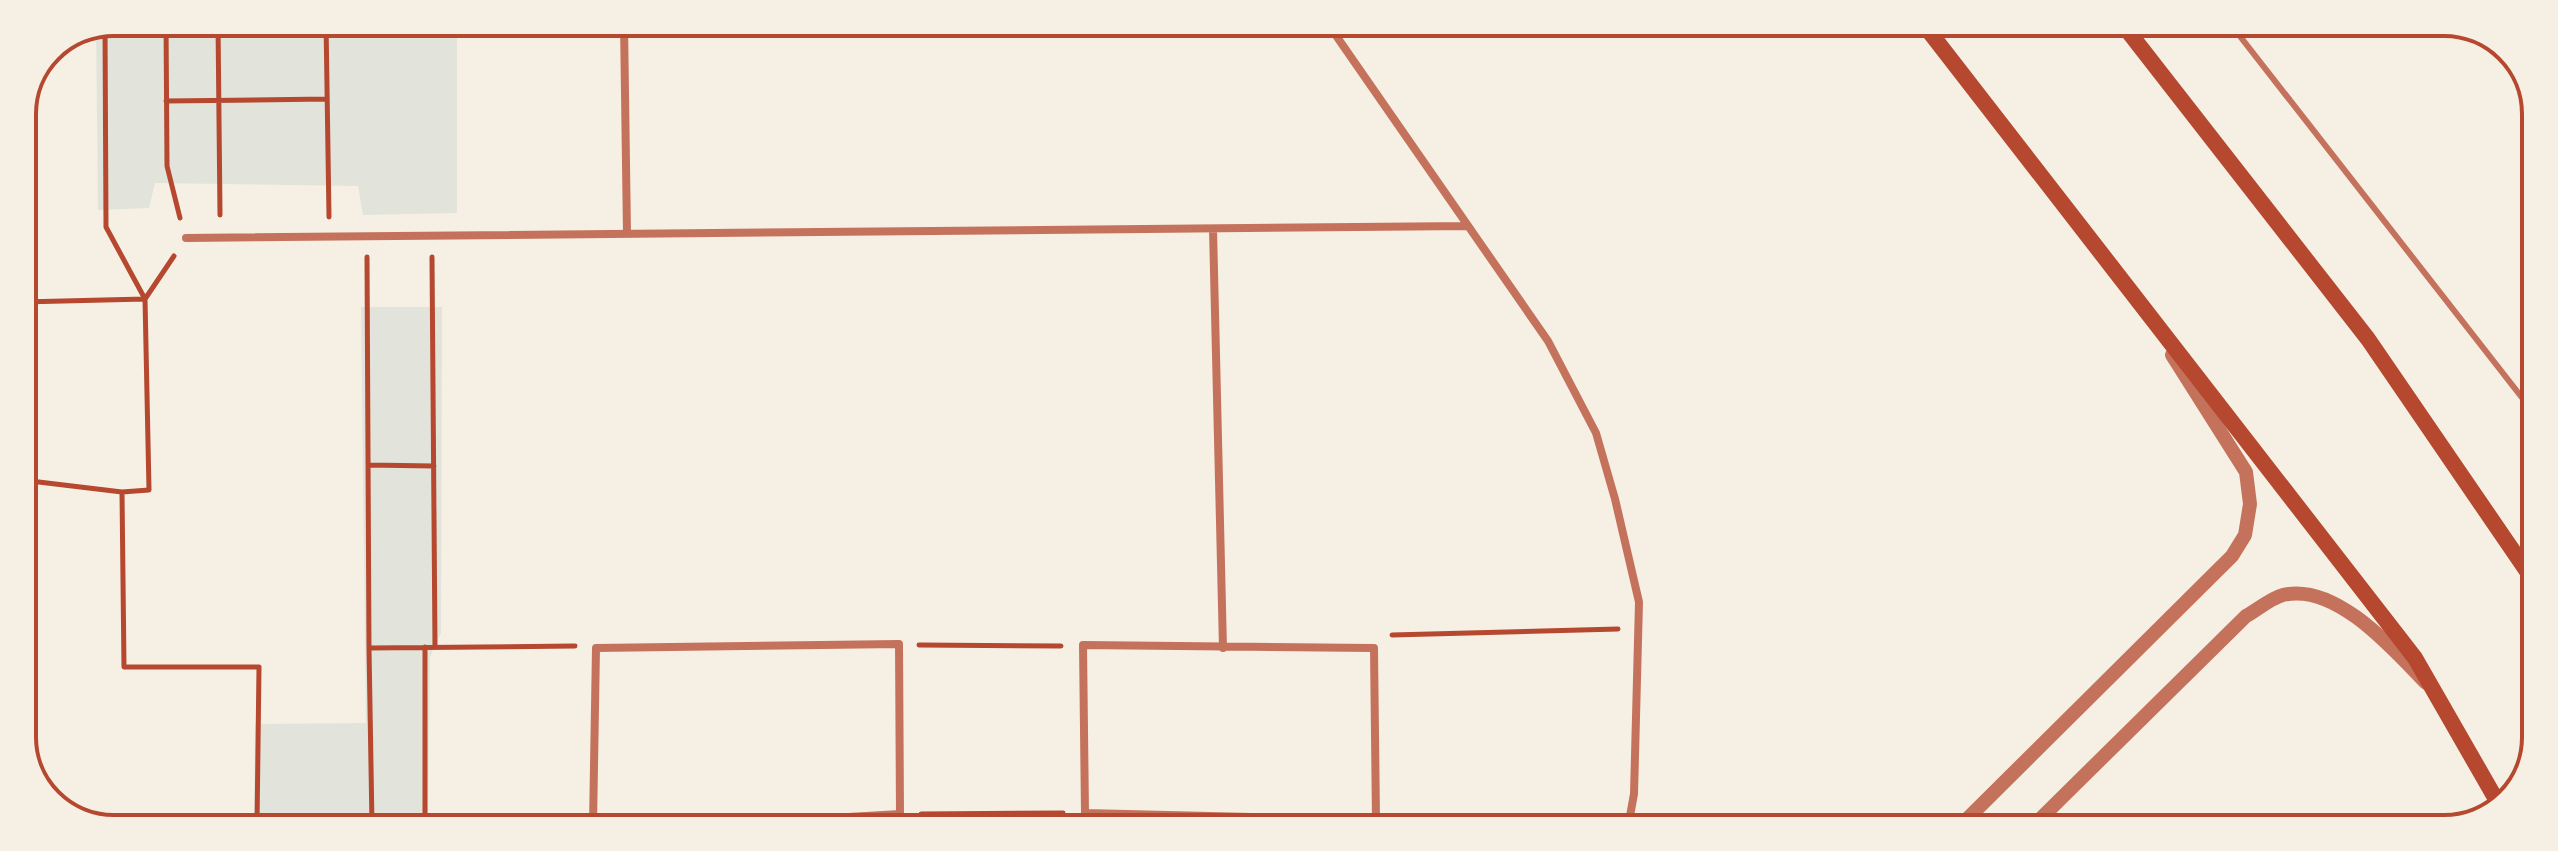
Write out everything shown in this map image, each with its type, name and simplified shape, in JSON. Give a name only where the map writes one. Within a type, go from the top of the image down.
[{"type":"main road","points":[[1933,36],[2415,658],[2494,797]]},
{"type":"main road","points":[[2132,36],[2368,339],[2522,564]]},
{"type":"street","points":[[624,36],[627,234]]},
{"type":"street","points":[[1336,36],[1548,341],[1596,433],[1639,602],[1634,794],[1630,815]]},
{"type":"street","points":[[186,238],[1468,226]]},
{"type":"street","points":[[1213,229],[1223,648]]},
{"type":"street","points":[[1971,815],[2232,556],[2245,535],[2250,504],[2246,472],[2143,307]]},
{"type":"street","points":[[2044,815],[2246,616],[2283,595],[2308,595],[2329,602],[2366,623],[2434,692]]},
{"type":"street","points":[[593,815],[596,648],[899,644],[900,814],[886,815]]},
{"type":"street","points":[[1168,815],[1085,813],[1083,645],[1374,648],[1376,815]]},
{"type":"lane","points":[[2240,36],[2522,398]]},
{"type":"path","points":[[145,299],[186,238],[167,166],[166,36]]},
{"type":"path","points":[[218,36],[221,236]]},
{"type":"path","points":[[326,36],[329,237]]},
{"type":"path","points":[[36,482],[122,492],[149,490],[145,299],[106,227],[105,37]]},
{"type":"path","points":[[166,101],[327,99]]},
{"type":"path","points":[[432,236],[435,647]]},
{"type":"path","points":[[367,237],[372,815]]},
{"type":"path","points":[[36,302],[145,299]]},
{"type":"path","points":[[368,465],[434,466]]},
{"type":"path","points":[[122,492],[124,667],[259,667],[257,815]]},
{"type":"path","points":[[1374,648],[1381,636],[1639,628]]},
{"type":"path","points":[[899,644],[1083,645]]},
{"type":"path","points":[[425,647],[425,815]]},
{"type":"path","points":[[369,648],[596,648]]},
{"type":"path","points":[[900,814],[1085,813]]},
{"type":"shaded area","points":[[457,36],[457,213],[363,215],[358,186],[155,183],[149,208],[98,210],[96,38]]},
{"type":"shaded area","points":[[361,307],[442,307],[441,633],[430,657],[428,815],[254,815],[255,724],[366,723]]}]
